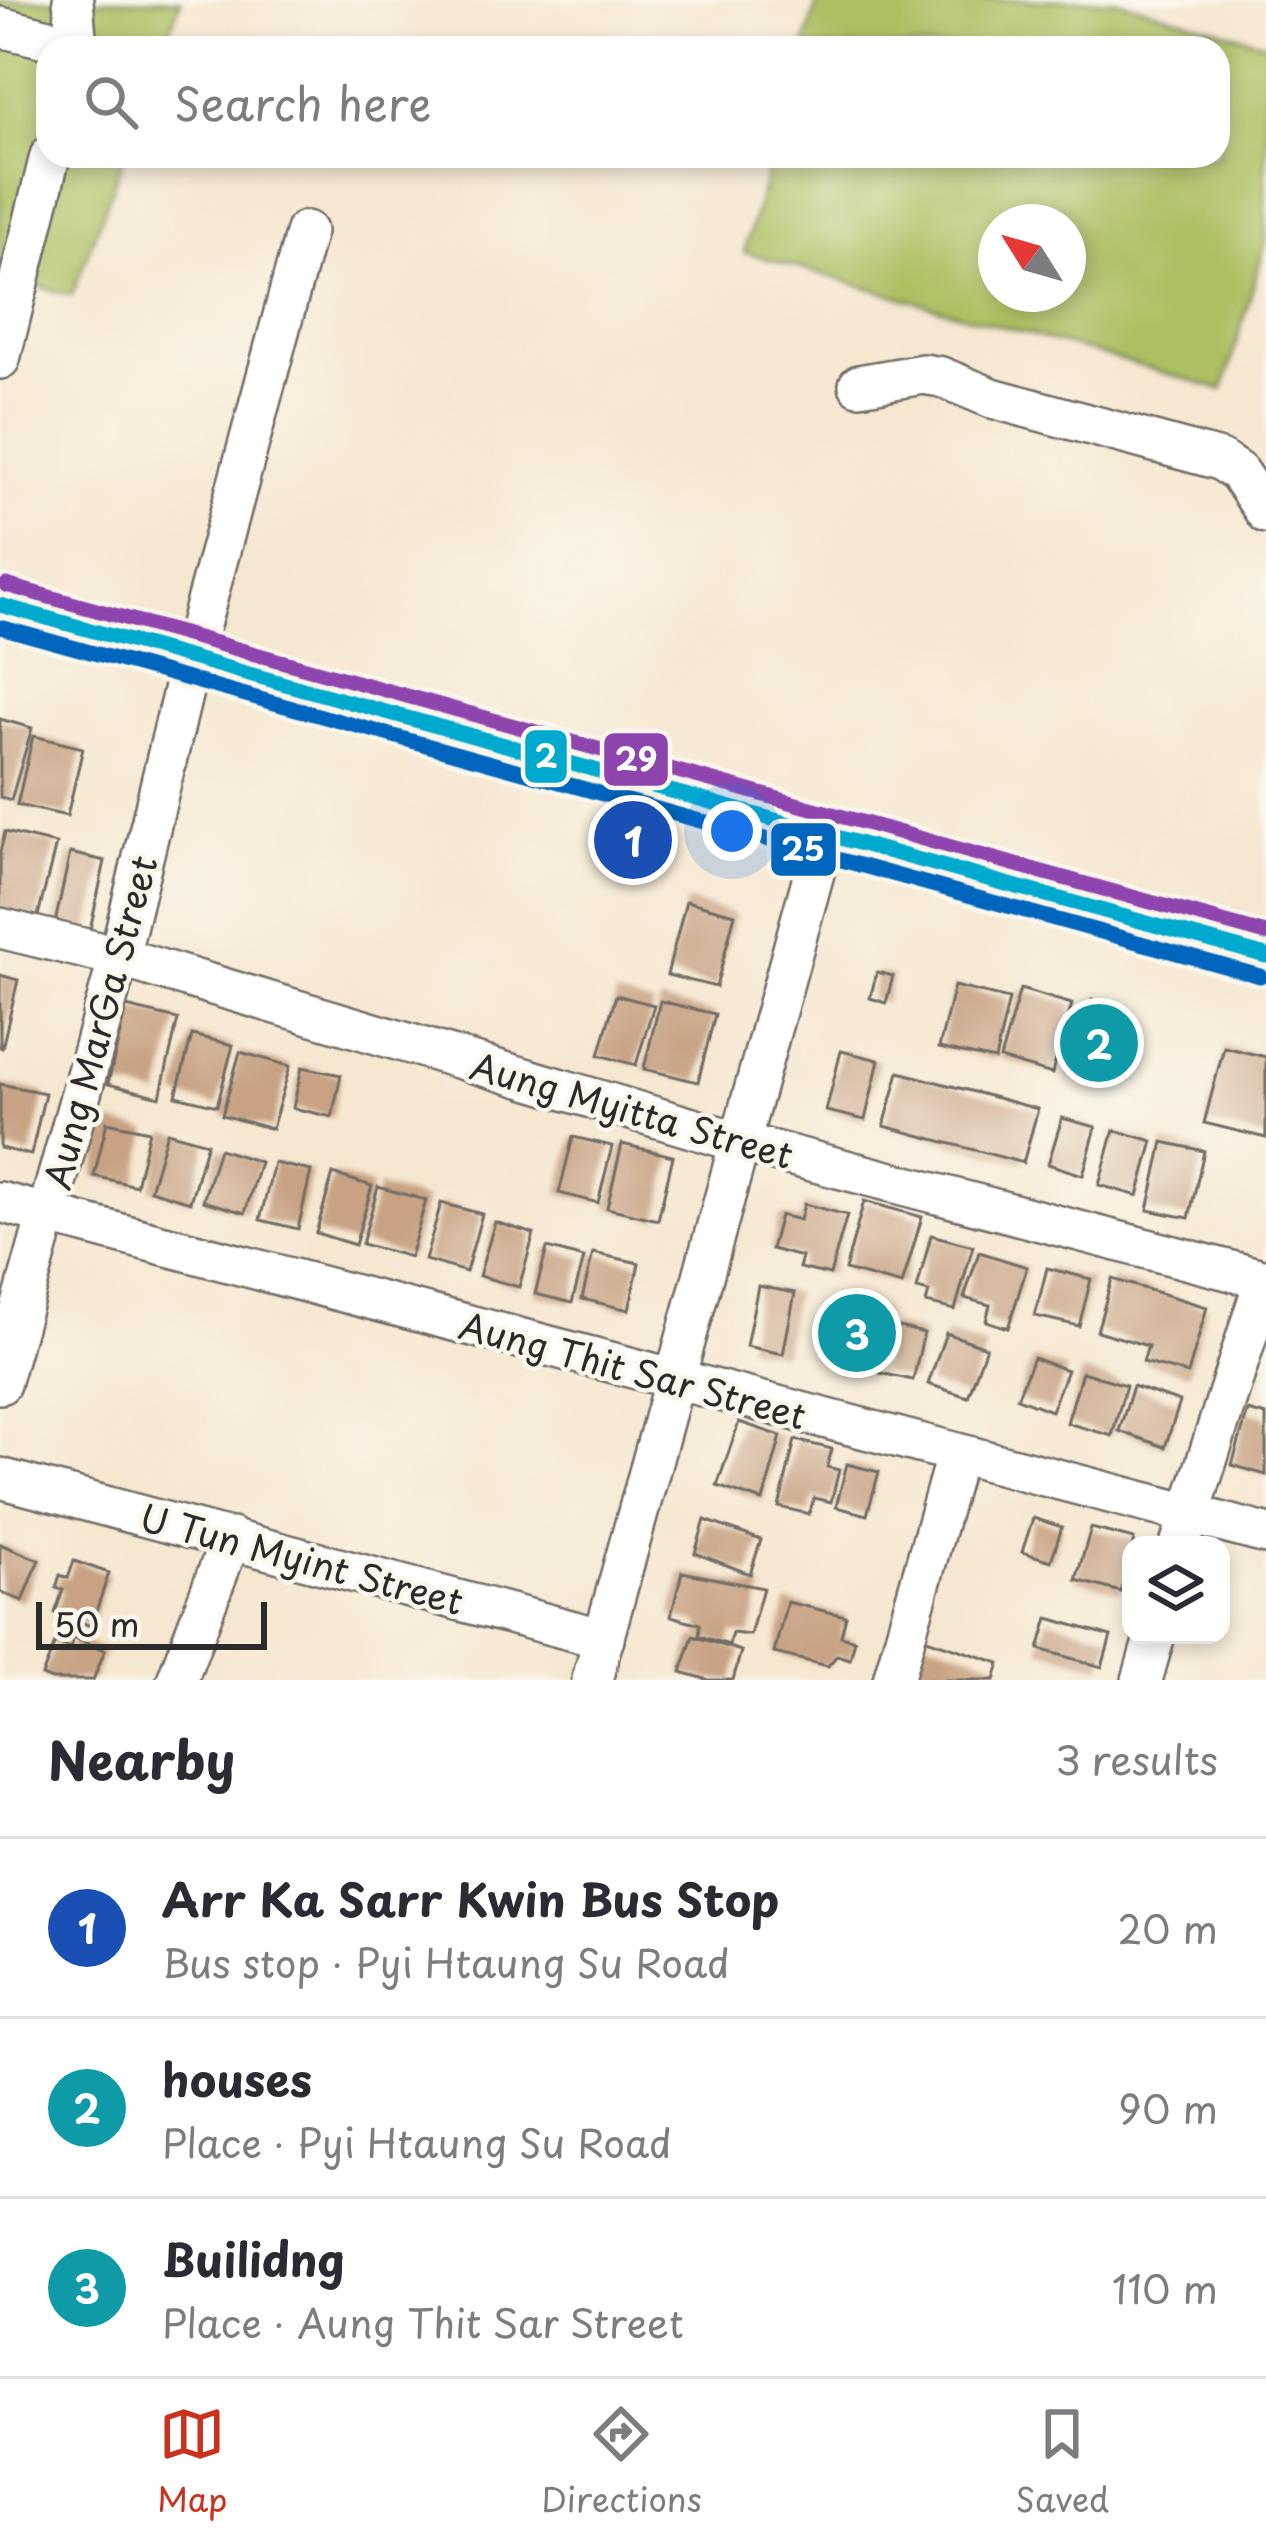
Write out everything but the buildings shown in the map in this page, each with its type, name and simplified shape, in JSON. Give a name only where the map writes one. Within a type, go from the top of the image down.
[{"type":"main road","points":[[0,605],[1266,956]]},
{"type":"street","points":[[74,0],[76,36]]},
{"type":"street","points":[[0,27],[36,36]]},
{"type":"street","points":[[0,359],[47,168]]},
{"type":"street","name":"Aung MarGa Street","points":[[0,1384],[119,957],[191,658],[306,231]]},
{"type":"street","points":[[859,385],[923,374],[941,377],[992,398],[1220,460],[1238,472],[1266,514]]},
{"type":"street","points":[[592,1680],[825,833]]},
{"type":"street","name":"Aung Myitta Street","points":[[0,928],[119,957],[740,1142],[1266,1279]]},
{"type":"street","name":"Aung Thit Sar Street","points":[[0,1202],[956,1456],[1185,1528],[1266,1534]]},
{"type":"street","points":[[1185,1528],[1266,1279]]},
{"type":"street","points":[[893,1680],[956,1456]]},
{"type":"street","name":"U Tun Myint Street","points":[[0,1478],[604,1639]]},
{"type":"street","points":[[176,1680],[231,1538]]},
{"type":"street","points":[[1142,1680],[1152,1644]]},
{"type":"green space","points":[[0,0],[181,0],[168,36],[36,36],[36,168],[120,168],[72,295],[0,277]]},
{"type":"green space","points":[[818,0],[1117,0],[1266,43],[1266,241],[1223,390],[744,252],[768,168],[1230,168],[1230,36],[808,36]]},
{"type":"transit line","name":"29","points":[[6,585],[1266,934]]},
{"type":"transit line","name":"2","points":[[0,605],[1266,956]]},
{"type":"transit line","name":"25","points":[[0,627],[1260,976]]},
{"type":"place","name":"Arr Ka Sarr Kwin Bus Stop","points":[[633,840]]},
{"type":"place","name":"houses","points":[[1099,1043]]},
{"type":"place","name":"Builidng","points":[[857,1333]]}]
